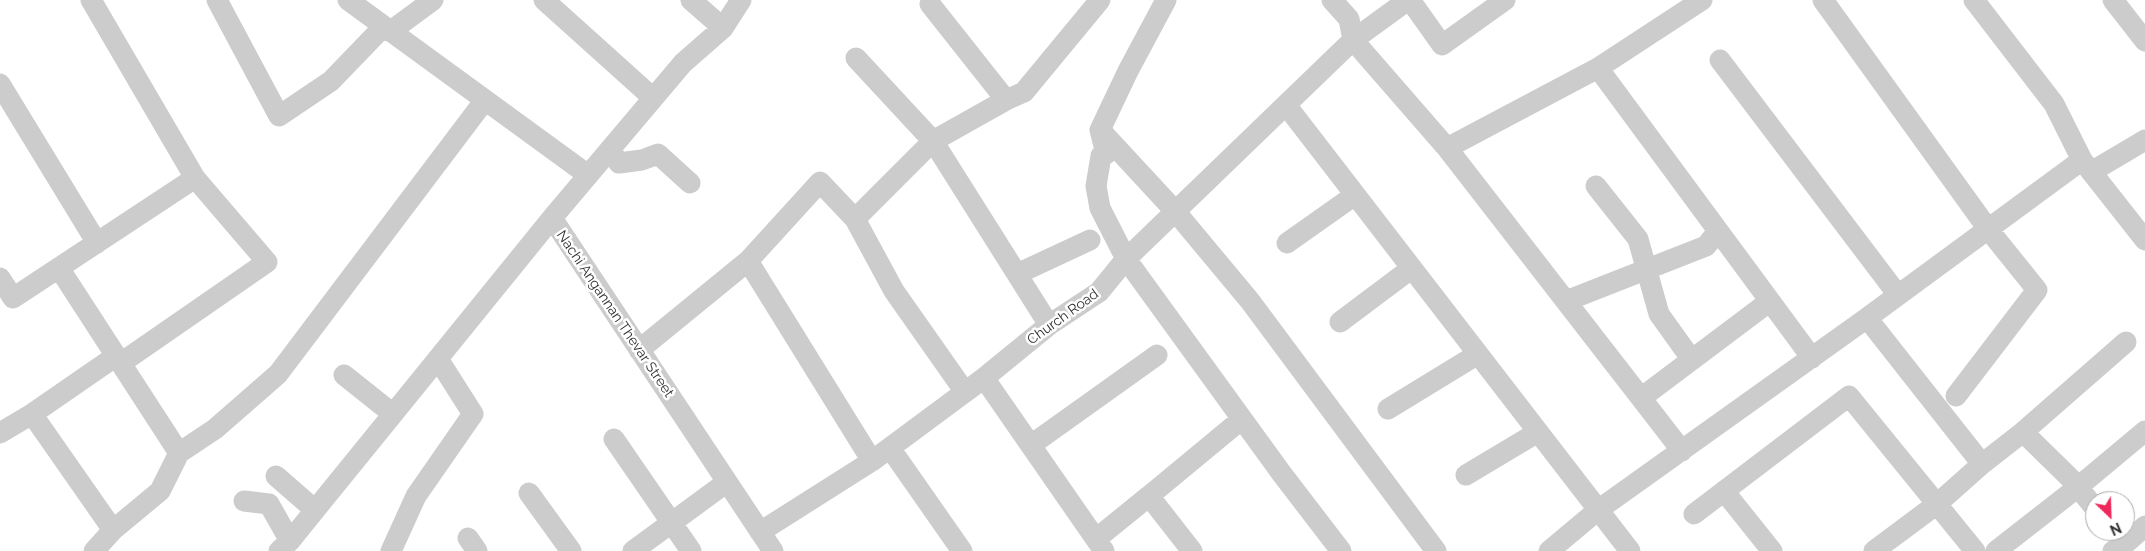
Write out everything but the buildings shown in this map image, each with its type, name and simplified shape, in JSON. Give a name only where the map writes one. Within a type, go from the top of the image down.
[{"type":"street","points":[[0,433],[118,360],[267,262],[195,178],[91,0]]},
{"type":"street","points":[[217,0],[279,116],[330,80],[388,29],[433,0]]},
{"type":"street","points":[[348,0],[588,175]]},
{"type":"street","points":[[544,0],[653,98]]},
{"type":"street","points":[[691,0],[723,28]]},
{"type":"street","name":"Nachi Angannan Thevar Street","points":[[741,0],[723,28],[683,63],[552,218],[773,551]]},
{"type":"street","points":[[854,218],[933,141],[1024,92],[1100,0]]},
{"type":"street","points":[[1166,0],[1128,71],[1100,130],[1106,154],[1101,156],[1096,186],[1100,208],[1126,259],[1340,551]]},
{"type":"street","points":[[1332,0],[1349,19],[1353,40],[1447,148],[1682,451]]},
{"type":"street","points":[[1406,2],[1442,45],[1506,0]]},
{"type":"street","points":[[1447,148],[1598,68],[1702,0]]},
{"type":"street","points":[[1823,0],[1988,229],[2037,290],[1956,396]]},
{"type":"street","points":[[1974,0],[2054,104],[2086,166],[2145,240]]},
{"type":"street","points":[[2113,0],[2145,41]]},
{"type":"street","name":"Church Road","points":[[760,532],[872,461],[984,378],[1050,325],[1099,292],[1126,259],[1353,40],[1406,2]]},
{"type":"street","points":[[930,4],[1006,100]]},
{"type":"street","points":[[856,58],[933,141],[1050,325]]},
{"type":"street","points":[[1720,60],[1898,295]]},
{"type":"street","points":[[1598,68],[1812,358]]},
{"type":"street","points":[[0,84],[97,243]]},
{"type":"street","points":[[94,551],[113,530],[160,491],[179,454],[215,429],[278,374],[484,100]]},
{"type":"street","points":[[1286,105],[1630,551]]},
{"type":"street","points":[[1100,130],[1175,211],[1250,301],[1436,551]]},
{"type":"street","points":[[1549,551],[1598,510],[1812,358],[1988,229],[2086,166],[2145,140]]},
{"type":"street","points":[[610,150],[619,163],[642,160],[658,154],[690,183]]},
{"type":"street","points":[[0,278],[7,302],[195,178]]},
{"type":"street","points":[[639,350],[748,261],[820,182],[854,218],[894,290],[965,392]]},
{"type":"street","points":[[1596,186],[1638,238],[1659,314],[1692,360]]},
{"type":"street","points":[[1287,243],[1355,195]]},
{"type":"street","points":[[244,501],[269,504],[284,546],[552,218]]},
{"type":"street","points":[[1566,301],[1706,246],[1718,231]]},
{"type":"street","points":[[1017,274],[1090,240]]},
{"type":"street","points":[[748,261],[872,461]]},
{"type":"street","points":[[59,268],[179,454]]},
{"type":"street","points":[[1340,322],[1412,268]]},
{"type":"street","points":[[1641,398],[1770,301]]},
{"type":"street","points":[[1867,318],[1982,464]]},
{"type":"street","points":[[1874,551],[1937,504],[2126,342]]},
{"type":"street","points":[[1388,408],[1478,354]]},
{"type":"street","points":[[1031,444],[1157,355]]},
{"type":"street","points":[[391,551],[416,496],[474,414],[438,358]]},
{"type":"street","points":[[344,375],[393,414]]},
{"type":"street","points":[[984,378],[1100,545],[1149,496],[1242,419]]},
{"type":"street","points":[[1694,514],[1849,396],[1975,551]]},
{"type":"street","points":[[32,414],[113,530]]},
{"type":"street","points":[[1996,551],[2078,487],[2145,431]]},
{"type":"street","points":[[1466,475],[1538,432]]},
{"type":"street","points":[[2023,432],[2085,496]]},
{"type":"street","points":[[614,439],[691,551]]},
{"type":"street","points":[[890,448],[962,551]]},
{"type":"street","points":[[276,476],[315,510]]},
{"type":"street","points":[[633,551],[727,482]]},
{"type":"street","points":[[1724,492],[1772,551]]},
{"type":"street","points":[[529,493],[571,551]]},
{"type":"street","points":[[1149,496],[1192,551]]},
{"type":"street","points":[[2121,544],[2145,526]]}]
